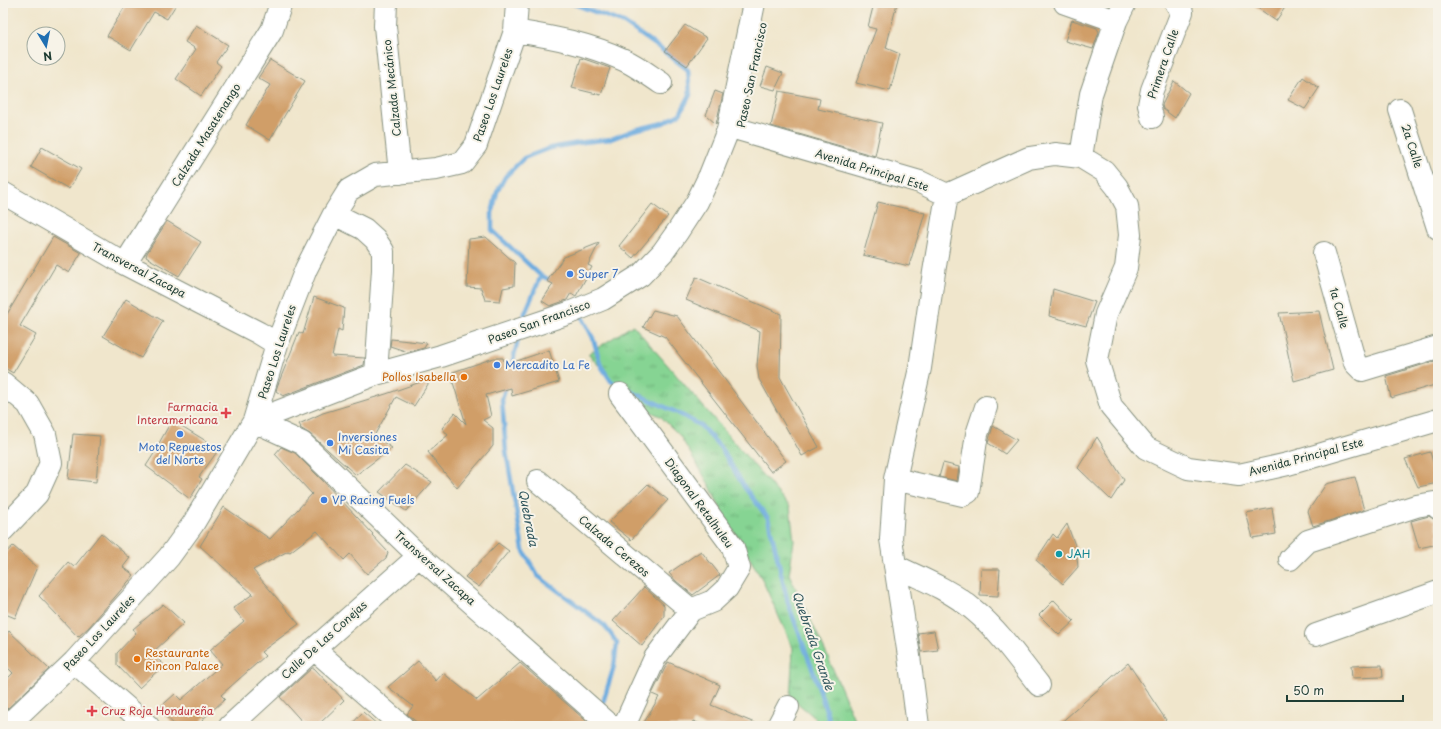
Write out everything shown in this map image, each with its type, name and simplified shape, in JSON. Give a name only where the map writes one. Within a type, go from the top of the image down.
[{"type":"street","name":"Calzada Masatenango","points":[[126,264],[272,30],[281,3]]},
{"type":"street","name":"Calzada Mecánico","points":[[386,3],[385,26],[400,173]]},
{"type":"street","points":[[1066,3],[1121,12],[1091,94],[1081,157]]},
{"type":"street","name":"Paseo San Francisco","points":[[604,304],[650,281],[673,256],[708,205],[741,130],[753,5]]},
{"type":"street","name":"Paseo San Francisco","points":[[254,421],[376,374],[465,348],[514,336],[537,336],[572,324],[604,304],[642,275],[663,252],[678,231],[697,202],[710,175],[728,130],[753,5]]},
{"type":"street","name":"Primera Calle","points":[[1152,117],[1149,105],[1152,90],[1179,7]]},
{"type":"street","name":"Paseo Los Laureles","points":[[12,723],[74,662],[173,552],[193,524],[254,421],[277,344],[306,270],[334,214],[349,190],[375,176],[436,169],[462,163],[476,145],[516,16]]},
{"type":"street","points":[[516,16],[552,36],[591,47],[626,61],[660,83]]},
{"type":"street","name":"2a Calle","points":[[1400,110],[1438,228]]},
{"type":"street","name":"Avenida Principal Este","points":[[741,130],[920,182],[947,195],[1029,158],[1055,154],[1081,157],[1104,171],[1117,187],[1127,206],[1130,235],[1126,268],[1106,314],[1097,360],[1111,406],[1146,448],[1188,468],[1239,475],[1288,464],[1438,420]]},
{"type":"street","name":"Transversal Zacapa","points":[[3,193],[126,264],[277,344]]},
{"type":"street","points":[[918,726],[892,539],[895,479],[920,368],[947,195]]},
{"type":"street","points":[[334,214],[364,230],[375,238],[383,251],[376,374]]},
{"type":"street","name":"1a Calle","points":[[1324,253],[1355,363],[1362,370],[1438,347]]},
{"type":"street","points":[[3,383],[28,404],[45,434],[52,463],[37,494],[3,530]]},
{"type":"street","name":"Diagonal Retalhuleu","points":[[620,394],[733,547],[739,568],[727,588],[713,601],[691,610]]},
{"type":"street","points":[[895,479],[963,495],[968,492],[977,434],[986,407]]},
{"type":"street","name":"Transversal Zacapa","points":[[254,421],[302,443],[419,556],[611,726]]},
{"type":"street","name":"Calzada Cerezos","points":[[538,481],[691,610]]},
{"type":"street","points":[[1290,559],[1308,540],[1416,506],[1434,503],[1438,508]]},
{"type":"street","name":"Calle De Las Conejas","points":[[230,726],[419,556]]},
{"type":"street","points":[[895,566],[948,592],[975,610],[992,628],[1039,685]]},
{"type":"street","points":[[1316,635],[1438,592]]},
{"type":"street","points":[[624,726],[655,658],[691,610]]},
{"type":"street","points":[[314,649],[402,726]]},
{"type":"street","points":[[74,662],[148,726]]},
{"type":"street","points":[[778,726],[788,706]]},
{"type":"green space","points":[[633,325],[790,507],[794,541],[789,574],[827,655],[857,726],[820,726],[813,716],[790,697],[793,648],[762,579],[721,510],[710,486],[680,436],[660,416],[636,405],[588,354]]},
{"type":"building","points":[[127,3],[177,3],[167,19],[154,12],[131,50],[107,36]]},
{"type":"building","points":[[874,3],[897,3],[886,48],[900,54],[890,91],[856,83],[876,29],[868,27]]},
{"type":"building","points":[[1251,3],[1288,3],[1276,21]]},
{"type":"building","points":[[1072,20],[1097,28],[1099,32],[1093,49],[1065,41]]},
{"type":"building","points":[[196,25],[228,45],[216,62],[221,66],[201,96],[176,79],[196,49],[185,42]]},
{"type":"building","points":[[685,25],[707,38],[687,66],[665,51]]},
{"type":"building","points":[[581,58],[610,68],[601,95],[572,88]]},
{"type":"building","points":[[270,60],[305,81],[270,140],[246,125],[270,85],[258,78]]},
{"type":"building","points":[[767,67],[783,73],[775,90],[760,86]]},
{"type":"building","points":[[1303,77],[1319,88],[1305,109],[1288,100]]},
{"type":"building","points":[[1174,81],[1189,93],[1175,118],[1163,109],[1162,105]]},
{"type":"building","points":[[715,91],[723,94],[716,124],[706,115]]},
{"type":"building","points":[[779,91],[820,99],[818,109],[882,123],[875,156],[771,126]]},
{"type":"building","points":[[42,147],[81,169],[69,189],[31,167]]},
{"type":"building","points":[[878,202],[925,213],[909,266],[863,255]]},
{"type":"building","points":[[652,204],[668,216],[633,258],[619,246]]},
{"type":"building","points":[[167,221],[201,242],[179,276],[146,257]]},
{"type":"building","points":[[53,237],[81,253],[69,273],[56,265],[20,326],[36,335],[13,373],[3,367],[3,321]]},
{"type":"building","points":[[486,237],[515,263],[514,286],[503,288],[500,301],[485,300],[481,288],[467,287],[469,239]]},
{"type":"building","name":"Super 7","points":[[599,243],[588,265],[592,267],[576,296],[571,293],[567,300],[550,306],[542,301],[553,284],[547,281],[564,257]]},
{"type":"building","points":[[696,277],[781,314],[780,377],[819,447],[802,456],[759,379],[757,366],[760,331],[686,300]]},
{"type":"building","points":[[1053,289],[1095,302],[1086,326],[1049,316]]},
{"type":"building","points":[[314,297],[344,308],[342,331],[338,329],[332,356],[365,358],[364,365],[283,396],[276,391],[277,387],[299,332],[303,334]]},
{"type":"building","points":[[126,299],[163,321],[141,358],[103,336]]},
{"type":"building","points":[[653,310],[677,316],[786,461],[771,472],[665,337],[643,327]]},
{"type":"building","points":[[1319,311],[1333,370],[1294,381],[1279,313]]},
{"type":"building","points":[[391,339],[427,343],[424,348],[408,352],[390,346]]},
{"type":"building","points":[[549,350],[559,382],[512,396],[511,388],[486,395],[491,416],[483,420],[493,428],[493,446],[457,488],[428,452],[448,435],[442,428],[455,413],[466,424],[450,373],[494,358],[503,358],[505,365]]},
{"type":"building","points":[[1438,360],[1438,384],[1391,398],[1386,376]]},
{"type":"building","points":[[432,378],[414,406],[396,397],[374,436],[392,448],[356,475],[310,434],[300,428],[301,427],[299,424],[323,413]]},
{"type":"building","name":"Moto Repuestos del Norte","points":[[172,420],[219,449],[199,477],[202,479],[190,499],[146,466]]},
{"type":"building","points":[[993,426],[1017,440],[1005,454],[988,443]]},
{"type":"building","points":[[73,434],[100,436],[96,482],[68,479]]},
{"type":"building","points":[[1097,437],[1124,480],[1111,500],[1078,468]]},
{"type":"building","points":[[281,447],[295,453],[324,482],[388,552],[386,558],[367,574],[350,554],[344,560],[317,531],[290,552],[288,551],[253,570],[299,624],[261,652],[265,656],[221,695],[225,699],[202,720],[203,721],[196,726],[176,726],[158,709],[175,694],[181,700],[222,664],[210,650],[244,621],[233,608],[253,594],[200,546],[224,507],[270,539],[312,494],[275,454]]},
{"type":"building","points":[[1430,452],[1438,478],[1438,483],[1418,487],[1405,459]]},
{"type":"building","points":[[943,463],[959,467],[957,481],[939,477]]},
{"type":"building","points":[[405,465],[432,482],[406,511],[379,492]]},
{"type":"building","points":[[1355,477],[1364,510],[1313,526],[1308,511],[1326,484]]},
{"type":"building","points":[[648,484],[668,500],[631,540],[609,522]]},
{"type":"building","points":[[1272,508],[1276,534],[1253,538],[1246,513]]},
{"type":"building","points":[[1429,516],[1435,520],[1438,532],[1438,544],[1419,548],[1411,521]]},
{"type":"building","name":"JAH","points":[[1067,524],[1076,548],[1078,567],[1063,584],[1036,560],[1053,534],[1057,538]]},
{"type":"building","points":[[101,533],[130,558],[123,567],[134,575],[89,627],[78,637],[39,596],[68,562],[74,567]]},
{"type":"building","points":[[498,543],[509,551],[479,587],[465,577]]},
{"type":"building","points":[[13,546],[37,567],[15,618],[3,613],[3,555]]},
{"type":"building","points":[[701,551],[720,575],[693,595],[669,573]]},
{"type":"building","points":[[981,569],[1000,569],[998,596],[980,595]]},
{"type":"building","points":[[644,587],[664,605],[664,616],[642,646],[613,621]]},
{"type":"building","points":[[1054,600],[1074,621],[1059,635],[1039,615]]},
{"type":"building","points":[[163,604],[184,623],[152,653],[164,665],[139,688],[117,665],[117,653],[136,633],[133,629]]},
{"type":"building","points":[[9,631],[49,669],[7,709],[3,706],[3,683],[13,673],[3,663],[3,638]]},
{"type":"building","points":[[934,631],[938,650],[921,652],[918,633]]},
{"type":"building","points":[[418,661],[436,681],[443,673],[477,700],[520,663],[592,726],[421,726],[407,714],[413,706],[388,687]]},
{"type":"building","points":[[668,662],[720,685],[711,705],[762,726],[705,726],[693,721],[692,726],[642,726],[659,697],[652,694]]},
{"type":"building","points":[[1128,663],[1166,720],[1160,726],[1057,726]]},
{"type":"building","points":[[1382,665],[1383,677],[1352,678],[1351,666]]},
{"type":"building","points":[[312,668],[314,668],[344,700],[317,726],[306,726],[280,697]]},
{"type":"building","points":[[363,712],[379,726],[350,726]]},
{"type":"waterway","name":"Quebrada Grande","points":[[553,281],[541,276],[492,230],[492,213],[497,192],[505,177],[524,158],[550,148],[611,139],[634,130],[663,123],[680,114],[690,95],[688,70],[657,46],[624,23],[571,3]]},
{"type":"waterway","name":"Quebrada","points":[[523,321],[541,276]]},
{"type":"waterway","name":"Quebrada Grande","points":[[581,315],[593,338],[601,366],[611,381],[621,387]]},
{"type":"waterway","name":"Quebrada","points":[[511,368],[519,336]]},
{"type":"waterway","name":"Quebrada","points":[[506,385],[502,400],[506,451],[523,550],[538,576],[605,626],[617,643],[614,666],[601,709]]},
{"type":"waterway","name":"Quebrada Grande","points":[[628,390],[678,413],[701,426],[721,448],[745,488],[768,518],[788,603],[817,682],[831,726]]},
{"type":"place","name":"Super 7","points":[[570,274]]},
{"type":"place","name":"Mercadito La Fe","points":[[497,365]]},
{"type":"place","name":"Pollos Isabella","points":[[464,377]]},
{"type":"place","name":"Farmacia Interamericana","points":[[226,413]]},
{"type":"place","name":"Moto Repuestos del Norte","points":[[180,434]]},
{"type":"place","name":"Inversiones Mi Casita","points":[[330,443]]},
{"type":"place","name":"VP Racing Fuels","points":[[324,500]]},
{"type":"place","name":"JAH","points":[[1059,554]]},
{"type":"place","name":"Restaurante Rincon Palace","points":[[137,659]]},
{"type":"place","name":"Cruz Roja Hondureña","points":[[92,711]]}]
